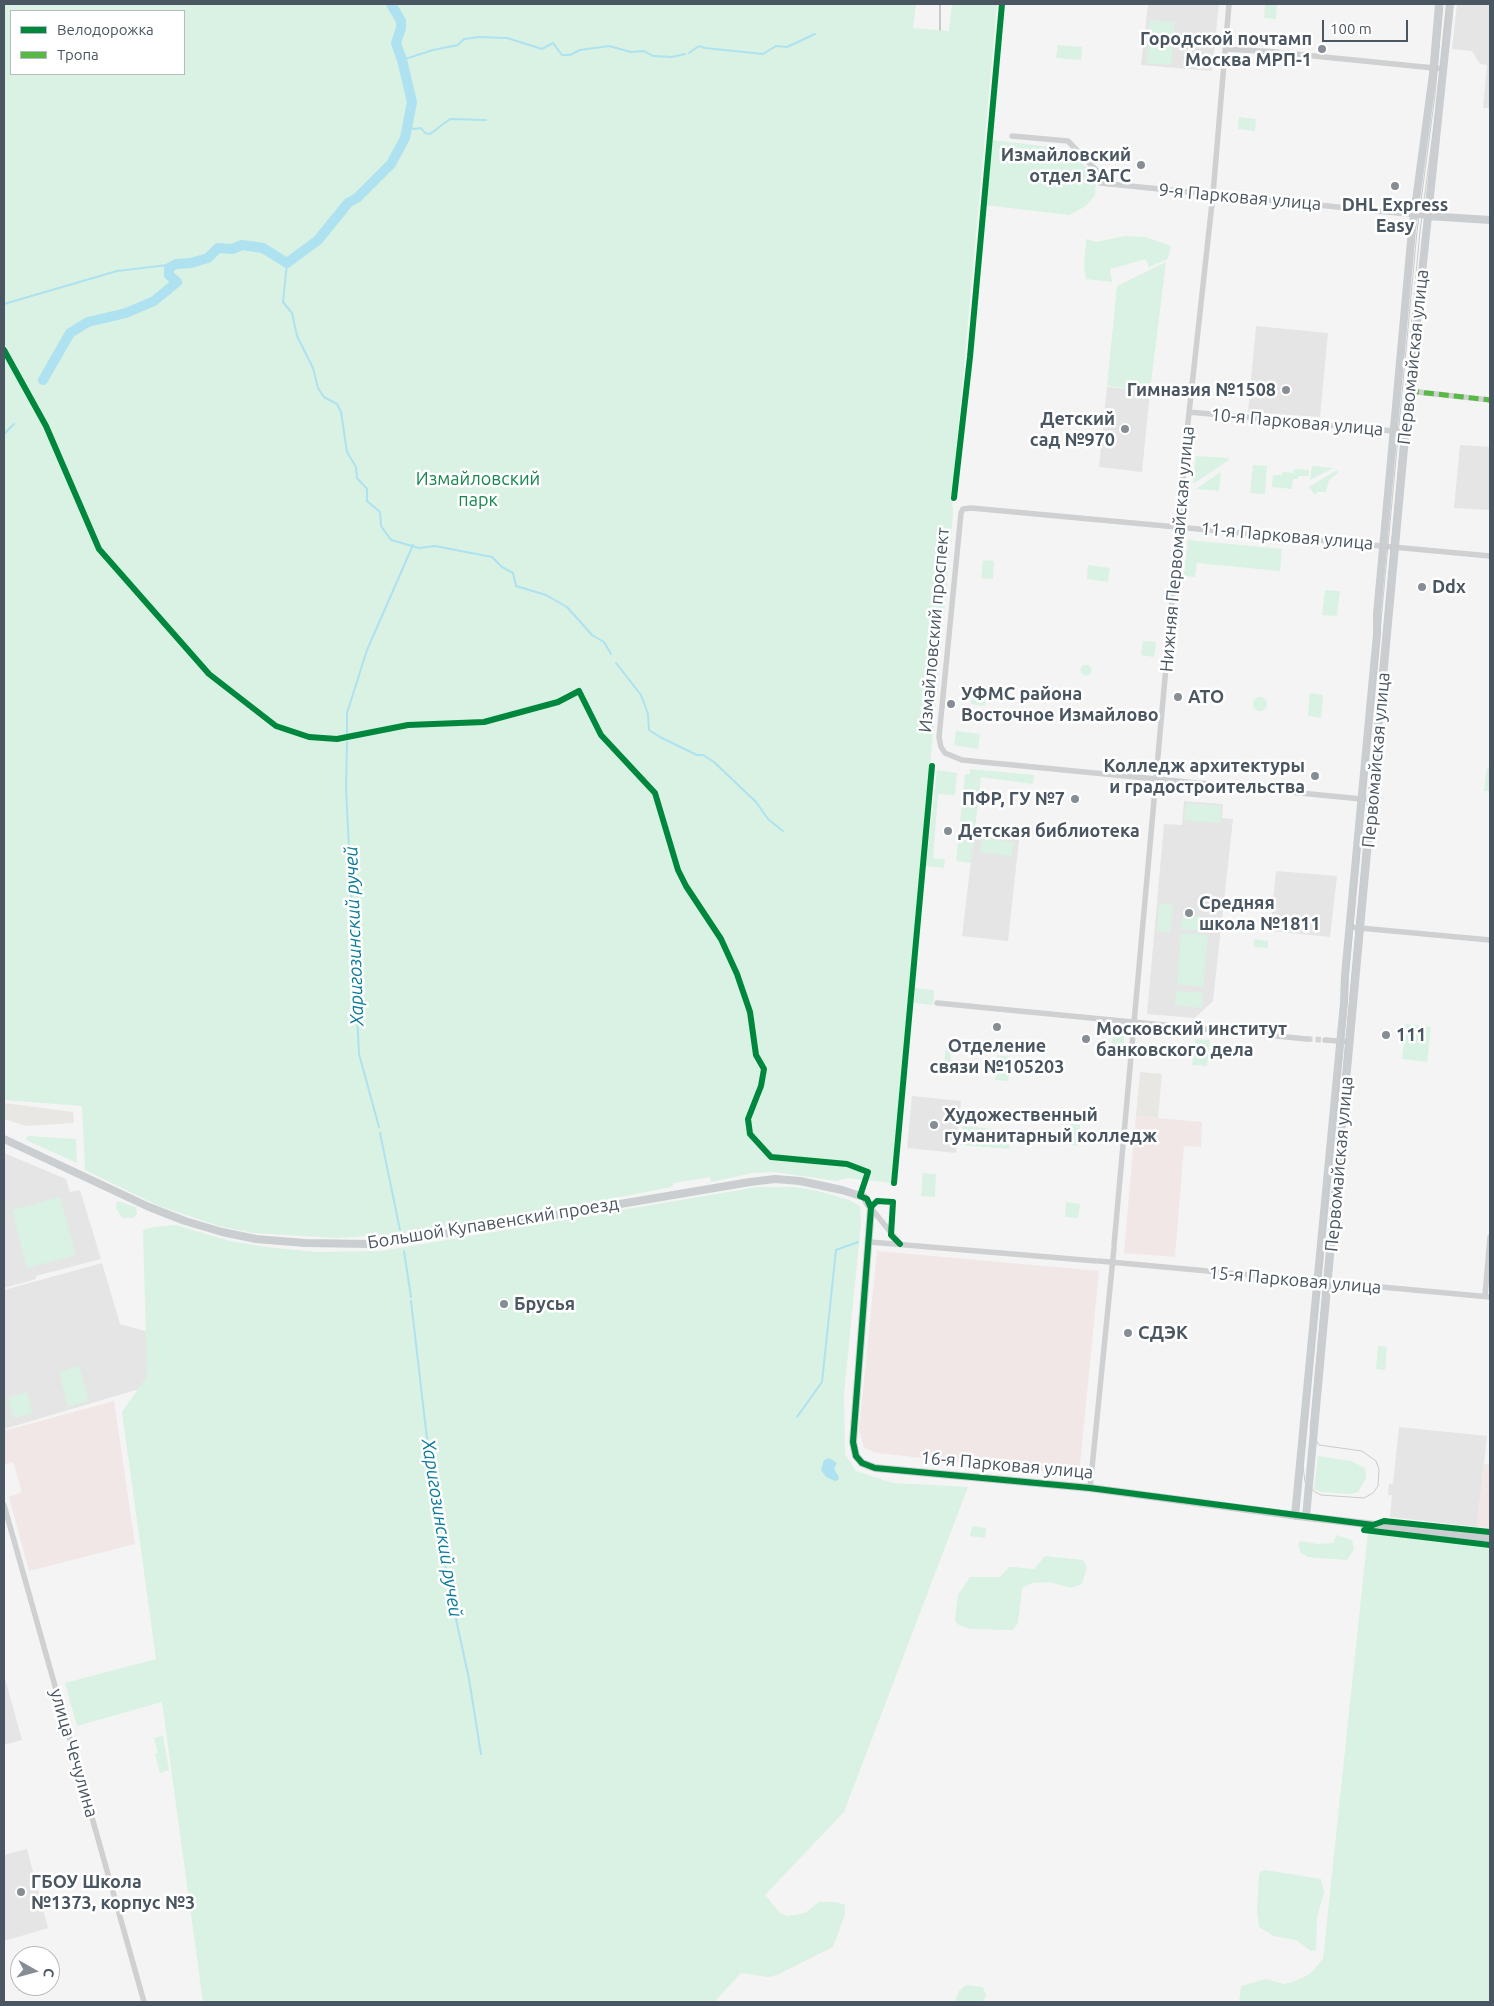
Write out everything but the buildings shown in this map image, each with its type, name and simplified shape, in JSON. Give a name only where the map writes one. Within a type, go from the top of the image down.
[{"type":"main road","name":"Первомайская улица","points":[[1295,1516],[1340,1041],[1414,214],[1433,68],[1439,4]]},
{"type":"main road","name":"Первомайская улица","points":[[1306,1517],[1405,432],[1450,4]]},
{"type":"main road","name":"9-я Парковая улица","points":[[1427,216],[1490,220]]},
{"type":"main road","name":"Большой Купавенский проезд","points":[[4,1139],[149,1207],[185,1221],[222,1232],[256,1238],[306,1243],[370,1244],[402,1241],[775,1179],[820,1184],[847,1191],[864,1197],[871,1208]]},
{"type":"main road","points":[[870,1242],[871,1208]]},
{"type":"main road","name":"16-я Парковая улица","points":[[870,1242],[853,1442],[856,1456],[862,1463],[875,1468],[1090,1488],[1295,1516],[1490,1538]]},
{"type":"street","name":"Нижняя Первомайская улица","points":[[1090,1488],[1114,1247],[1189,412],[1213,194],[1229,4]]},
{"type":"street","points":[[1225,49],[1444,69]]},
{"type":"street","name":"9-я Парковая улица","points":[[1012,136],[1068,141],[1097,172],[1100,183],[1427,216]]},
{"type":"street","points":[[1409,391],[1490,400]]},
{"type":"street","name":"10-я Парковая улица","points":[[1189,412],[1405,432]]},
{"type":"street","name":"11-я Парковая улица","points":[[963,509],[980,508],[1490,556]]},
{"type":"street","name":"Измайловский проспект","points":[[963,509],[959,518],[940,737],[941,747],[945,753],[962,760],[1156,778]]},
{"type":"street","points":[[1156,778],[1372,800]]},
{"type":"street","points":[[1349,927],[1490,940]]},
{"type":"street","points":[[937,1003],[1308,1039]]},
{"type":"street","points":[[1325,1040],[1350,1042]]},
{"type":"street","points":[[871,1208],[900,1244]]},
{"type":"street","points":[[1488,1297],[1490,1237]]},
{"type":"street","name":"15-я Парковая улица","points":[[870,1242],[1112,1262],[1328,1284],[1488,1297]]},
{"type":"street","name":"улица Чечулина","points":[[4,1505],[144,2002]]},
{"type":"shaded area","points":[[1148,4],[1219,4],[1212,71],[1141,65]]},
{"type":"shaded area","points":[[1457,4],[1490,4],[1490,108],[1483,108],[1487,65],[1480,64],[1472,51],[1452,49]]},
{"type":"shaded area","name":"Гимназия №1508","points":[[1256,326],[1328,333],[1320,417],[1248,412]]},
{"type":"shaded area","name":"Детский сад №970","points":[[1107,387],[1150,391],[1142,472],[1099,467]]},
{"type":"shaded area","points":[[1460,445],[1490,447],[1490,510],[1454,508]]},
{"type":"shaded area","name":"Средняя школа №1811","points":[[1184,801],[1223,804],[1222,818],[1233,819],[1213,1001],[1195,1018],[1147,1014],[1164,824],[1182,825]]},
{"type":"shaded area","points":[[974,835],[1019,840],[1008,941],[962,936]]},
{"type":"shaded area","points":[[1276,871],[1337,876],[1330,937],[1270,931]]},
{"type":"shaded area","points":[[1140,1072],[1162,1074],[1158,1118],[1136,1116]]},
{"type":"shaded area","name":"Художественный гуманитарный колледж","points":[[912,1096],[961,1101],[956,1153],[907,1148]]},
{"type":"shaded area","points":[[4,1103],[73,1112],[74,1123],[26,1126],[4,1119]]},
{"type":"shaded area","points":[[1136,1116],[1202,1122],[1201,1147],[1184,1146],[1175,1257],[1124,1253]]},
{"type":"shaded area","points":[[4,1153],[66,1179],[70,1192],[80,1190],[101,1259],[36,1276],[36,1279],[4,1288]]},
{"type":"shaded area","points":[[877,1251],[1099,1271],[1079,1475],[877,1453],[864,1448],[859,1430]]},
{"type":"shaded area","points":[[102,1263],[120,1324],[152,1333],[146,1387],[4,1429],[4,1290]]},
{"type":"shaded area","points":[[114,1401],[135,1544],[29,1571],[9,1497],[22,1492],[13,1462],[4,1465],[4,1431]]},
{"type":"shaded area","points":[[1399,1427],[1487,1436],[1477,1527],[1390,1517],[1392,1495],[1388,1495],[1389,1484],[1393,1484]]},
{"type":"shaded area","points":[[1484,1464],[1490,1465],[1490,1528],[1477,1527]]},
{"type":"shaded area","points":[[4,1675],[22,1740],[4,1745]]},
{"type":"shaded area","name":"ГБОУ Школа №1373, корпус №3","points":[[27,1849],[48,1928],[4,1941],[4,1855]]},
{"type":"green space","name":"Измайловский парк","points":[[4,4],[916,4],[913,28],[949,31],[952,4],[997,4],[952,497],[953,515],[892,1183],[848,1178],[837,1181],[775,1172],[753,1173],[711,1182],[710,1177],[674,1183],[672,1187],[479,1224],[474,1222],[399,1234],[337,1238],[253,1233],[219,1226],[159,1206],[85,1170],[82,1106],[4,1100]]},
{"type":"green space","points":[[1265,4],[1277,4],[1276,19],[1264,18]]},
{"type":"green space","points":[[1150,20],[1175,22],[1171,65],[1147,63]]},
{"type":"green space","points":[[1058,45],[1082,47],[1081,60],[1056,58]]},
{"type":"green space","points":[[1239,117],[1256,119],[1255,131],[1238,129]]},
{"type":"green space","points":[[992,140],[1066,149],[1093,173],[1096,181],[1095,195],[1086,206],[1069,215],[985,205]]},
{"type":"green space","points":[[1125,236],[1145,237],[1171,246],[1168,259],[1149,267],[1146,259],[1110,269],[1112,282],[1086,279],[1084,267],[1086,239],[1096,242]]},
{"type":"green space","points":[[1166,262],[1150,391],[1107,386],[1117,286]]},
{"type":"green space","points":[[1196,456],[1228,458],[1229,460],[1193,484]]},
{"type":"green space","points":[[1253,465],[1267,466],[1265,494],[1250,493]]},
{"type":"green space","points":[[1312,466],[1333,468],[1310,480]]},
{"type":"green space","points":[[1294,469],[1309,470],[1309,476],[1298,476],[1298,479],[1293,479],[1292,489],[1272,487],[1273,475],[1282,475],[1282,472],[1294,473]]},
{"type":"green space","points":[[1337,470],[1338,473],[1329,480],[1326,492],[1317,492],[1315,495],[1309,487]]},
{"type":"green space","points":[[1221,473],[1219,491],[1196,489]]},
{"type":"green space","points":[[1188,540],[1282,549],[1280,571],[1197,563],[1195,577],[1184,576]]},
{"type":"green space","points":[[983,560],[994,561],[993,579],[981,578]]},
{"type":"green space","points":[[1088,565],[1110,568],[1108,582],[1087,579]]},
{"type":"green space","points":[[1325,590],[1340,591],[1337,616],[1322,615]]},
{"type":"green space","points":[[1143,641],[1156,642],[1154,657],[1141,655]]},
{"type":"green space","points":[[1086,664],[1092,670],[1086,676],[1080,670]]},
{"type":"green space","points":[[973,686],[986,687],[985,706],[971,704]]},
{"type":"green space","points":[[1310,693],[1323,695],[1321,718],[1308,716]]},
{"type":"green space","points":[[1260,697],[1265,699],[1267,704],[1265,709],[1260,711],[1255,709],[1253,704],[1255,699]]},
{"type":"green space","points":[[956,731],[980,734],[978,749],[954,745]]},
{"type":"green space","points":[[1487,767],[1490,768],[1490,791],[1484,791]]},
{"type":"green space","points":[[970,769],[1034,775],[1033,784],[981,777],[971,863],[956,861],[965,774],[970,774]]},
{"type":"green space","points":[[937,770],[957,773],[955,795],[938,794],[933,858],[945,859],[944,868],[926,866]]},
{"type":"green space","points":[[1186,803],[1221,806],[1220,823],[1184,820]]},
{"type":"green space","points":[[982,838],[1013,842],[1012,856],[980,852]]},
{"type":"green space","points":[[1159,904],[1173,905],[1170,932],[1157,931]]},
{"type":"green space","points":[[1183,915],[1210,918],[1208,932],[1181,929]]},
{"type":"green space","points":[[1181,933],[1208,935],[1203,987],[1177,984]]},
{"type":"green space","points":[[1254,939],[1268,941],[1268,948],[1254,947]]},
{"type":"green space","points":[[915,988],[934,990],[933,1005],[914,1003]]},
{"type":"green space","points":[[1176,991],[1203,993],[1202,1008],[1175,1005]]},
{"type":"green space","points":[[1406,1024],[1431,1027],[1427,1062],[1402,1059]]},
{"type":"green space","points":[[1113,1030],[1125,1031],[1123,1051],[1111,1050]]},
{"type":"green space","points":[[1195,1039],[1210,1040],[1207,1066],[1192,1065]]},
{"type":"green space","points":[[946,1046],[952,1046],[949,1074],[943,1074]]},
{"type":"green space","points":[[997,1055],[1011,1057],[1008,1081],[995,1080]]},
{"type":"green space","points":[[1071,1124],[1080,1125],[1078,1146],[1069,1145]]},
{"type":"green space","points":[[963,1126],[1011,1131],[1009,1149],[961,1145]]},
{"type":"green space","points":[[28,1136],[76,1139],[77,1163],[26,1140]]},
{"type":"green space","points":[[923,1173],[936,1174],[935,1197],[921,1196]]},
{"type":"green space","points":[[757,1187],[792,1187],[814,1190],[849,1200],[860,1206],[861,1224],[844,1394],[845,1454],[856,1471],[893,1483],[968,1487],[844,1812],[765,1895],[780,1913],[788,1916],[805,1913],[819,1902],[837,1902],[845,1905],[845,1914],[833,1947],[777,1975],[768,1977],[741,1973],[717,1999],[717,2002],[203,2002],[162,1702],[77,1726],[65,1683],[156,1659],[122,1412],[147,1376],[143,1230],[176,1225],[230,1241],[266,1247],[316,1252],[382,1251]]},
{"type":"green space","points":[[60,1197],[76,1255],[27,1268],[12,1210]]},
{"type":"green space","points":[[117,1201],[136,1207],[137,1214],[133,1218],[122,1218],[116,1208]]},
{"type":"green space","points":[[1066,1202],[1080,1204],[1078,1218],[1065,1217]]},
{"type":"green space","points":[[1378,1346],[1387,1347],[1385,1370],[1376,1369]]},
{"type":"green space","points":[[79,1366],[89,1401],[68,1407],[59,1372]]},
{"type":"green space","points":[[27,1392],[33,1413],[14,1418],[8,1398]]},
{"type":"green space","points":[[1318,1456],[1351,1461],[1365,1468],[1366,1478],[1358,1492],[1350,1494],[1320,1492],[1314,1489]]},
{"type":"green space","points":[[972,1526],[986,1528],[985,1538],[970,1536]]},
{"type":"green space","points":[[1368,1532],[1490,1547],[1490,2002],[1239,2002],[1241,1986],[1266,1979],[1284,1984],[1293,1982],[1310,1974],[1323,1959]]},
{"type":"green space","points":[[1336,1535],[1352,1540],[1354,1549],[1347,1560],[1308,1557],[1301,1553],[1298,1544],[1301,1541],[1317,1544],[1334,1543]]},
{"type":"green space","points":[[1045,1556],[1083,1560],[1087,1567],[1082,1584],[1071,1588],[1050,1582],[1032,1583],[1022,1588],[1018,1623],[1013,1630],[969,1629],[957,1624],[955,1620],[958,1595],[970,1577],[1000,1577],[1009,1567],[1034,1569]]},
{"type":"green space","points":[[163,1736],[169,1770],[160,1773],[155,1754],[158,1753],[154,1738]]},
{"type":"green space","points":[[1265,1870],[1321,1879],[1324,1892],[1317,1918],[1316,1950],[1311,1951],[1296,1940],[1274,1936],[1259,1927],[1257,1910],[1259,1874]]},
{"type":"green space","points":[[966,1985],[983,1987],[986,1995],[983,2002],[955,2002],[959,1991]]},
{"type":"water","points":[[829,1458],[837,1463],[834,1469],[839,1477],[835,1481],[826,1477],[821,1470],[824,1460]]},
{"type":"waterway","points":[[43,380],[70,333],[88,322],[126,313],[154,301],[177,282],[169,275],[169,268],[176,264],[191,263],[208,258],[218,248],[232,249],[242,245],[263,248],[287,263],[318,240],[348,203],[357,198],[391,164],[405,138],[412,102],[396,43],[401,28],[401,21],[391,4]]},
{"type":"waterway","points":[[689,53],[699,46],[763,54],[776,46],[787,47],[815,34]]},
{"type":"waterway","points":[[402,60],[433,50],[458,45],[464,39],[479,37],[507,38],[542,49],[553,43],[562,55],[570,55],[580,50],[609,46],[631,52],[644,51],[653,56],[672,57],[685,54]]},
{"type":"waterway","points":[[408,127],[421,128],[425,133],[430,134],[450,119],[486,120]]},
{"type":"waterway","points":[[287,263],[283,302],[292,313],[297,336],[313,368],[318,388],[324,397],[337,404],[341,412],[347,452],[356,467],[357,478],[367,489],[367,501],[380,512],[381,526],[391,540],[419,548],[435,546],[492,557],[502,567],[513,573],[516,586],[546,595],[567,607],[592,635],[604,642],[611,654]]},
{"type":"waterway","points":[[4,304],[117,271],[176,264]]},
{"type":"waterway","points":[[4,434],[14,424]]},
{"type":"waterway","name":"Харигозинский ручей","points":[[347,735],[347,713],[367,650],[413,545]]},
{"type":"waterway","points":[[616,663],[641,695],[648,714],[649,730],[714,762],[756,802],[768,819],[783,831]]},
{"type":"waterway","name":"Харигозинский ручей","points":[[347,742],[346,788],[359,1054],[379,1127]]},
{"type":"waterway","name":"Харигозинский ручей","points":[[380,1133],[400,1230]]},
{"type":"waterway","points":[[797,1417],[822,1382],[836,1250],[858,1242]]},
{"type":"waterway","name":"Харигозинский ручей","points":[[404,1251],[411,1297]]},
{"type":"waterway","name":"Харигозинский ручей","points":[[411,1301],[436,1516],[469,1679],[481,1754]]},
{"type":"tunnel","points":[[1307,1039],[1325,1040]]},
{"type":"tram line","points":[[1443,4],[1435,95],[1417,231],[1303,1466],[1305,1482],[1315,1492],[1321,1495],[1364,1498],[1373,1493],[1378,1486],[1379,1469],[1376,1461],[1362,1451],[1319,1445],[1310,1430],[1420,231],[1438,95],[1447,4]]},
{"type":"railway","points":[[940,4],[940,30]]},
{"type":"marked path","points":[[1409,391],[1490,400]]},
{"type":"cycle path","points":[[954,498],[970,357],[1002,4]]},
{"type":"cycle path","points":[[4,350],[46,426],[99,549],[209,674],[276,726],[309,737],[337,739],[408,725],[484,722],[558,702],[579,691],[601,735],[655,793],[678,870],[686,886],[721,939],[737,974],[750,1012],[756,1055],[764,1069],[761,1086],[748,1119],[750,1134],[771,1157],[847,1164],[868,1172],[860,1196],[867,1199],[871,1208],[853,1442],[856,1456],[862,1463],[875,1468],[1090,1488],[1373,1525],[1384,1521],[1490,1532]]},
{"type":"cycle path","points":[[894,1183],[932,766]]},
{"type":"cycle path","points":[[871,1207],[877,1201],[893,1202],[891,1235],[900,1244]]},
{"type":"cycle path","points":[[1364,1530],[1490,1545]]},
{"type":"place","name":"Городской почтамп Москва МРП-1","points":[[1322,49]]},
{"type":"place","name":"Измайловский отдел ЗАГС","points":[[1141,165]]},
{"type":"place","name":"DHL Express Easy","points":[[1395,186]]},
{"type":"place","name":"Гимназия №1508","points":[[1286,390]]},
{"type":"place","name":"Детский сад №970","points":[[1125,429]]},
{"type":"place","name":"Ddx","points":[[1422,587]]},
{"type":"place","name":"АТО","points":[[1178,697]]},
{"type":"place","name":"УФМС района Восточное Измайлово","points":[[951,704]]},
{"type":"place","name":"Колледж архитектуры и градостроительства","points":[[1315,776]]},
{"type":"place","name":"ПФР, ГУ №7","points":[[1075,799]]},
{"type":"place","name":"Детская библиотека","points":[[948,831]]},
{"type":"place","name":"Средняя школа №1811","points":[[1189,913]]},
{"type":"place","name":"Отделение связи №105203","points":[[997,1027]]},
{"type":"place","name":"111","points":[[1386,1035]]},
{"type":"place","name":"Московский институт банковского дела","points":[[1086,1039]]},
{"type":"place","name":"Художественный гуманитарный колледж","points":[[934,1125]]},
{"type":"place","name":"Брусья","points":[[504,1304]]},
{"type":"place","name":"СДЭК","points":[[1128,1333]]},
{"type":"place","name":"ГБОУ Школа №1373, корпус №3","points":[[21,1892]]}]
